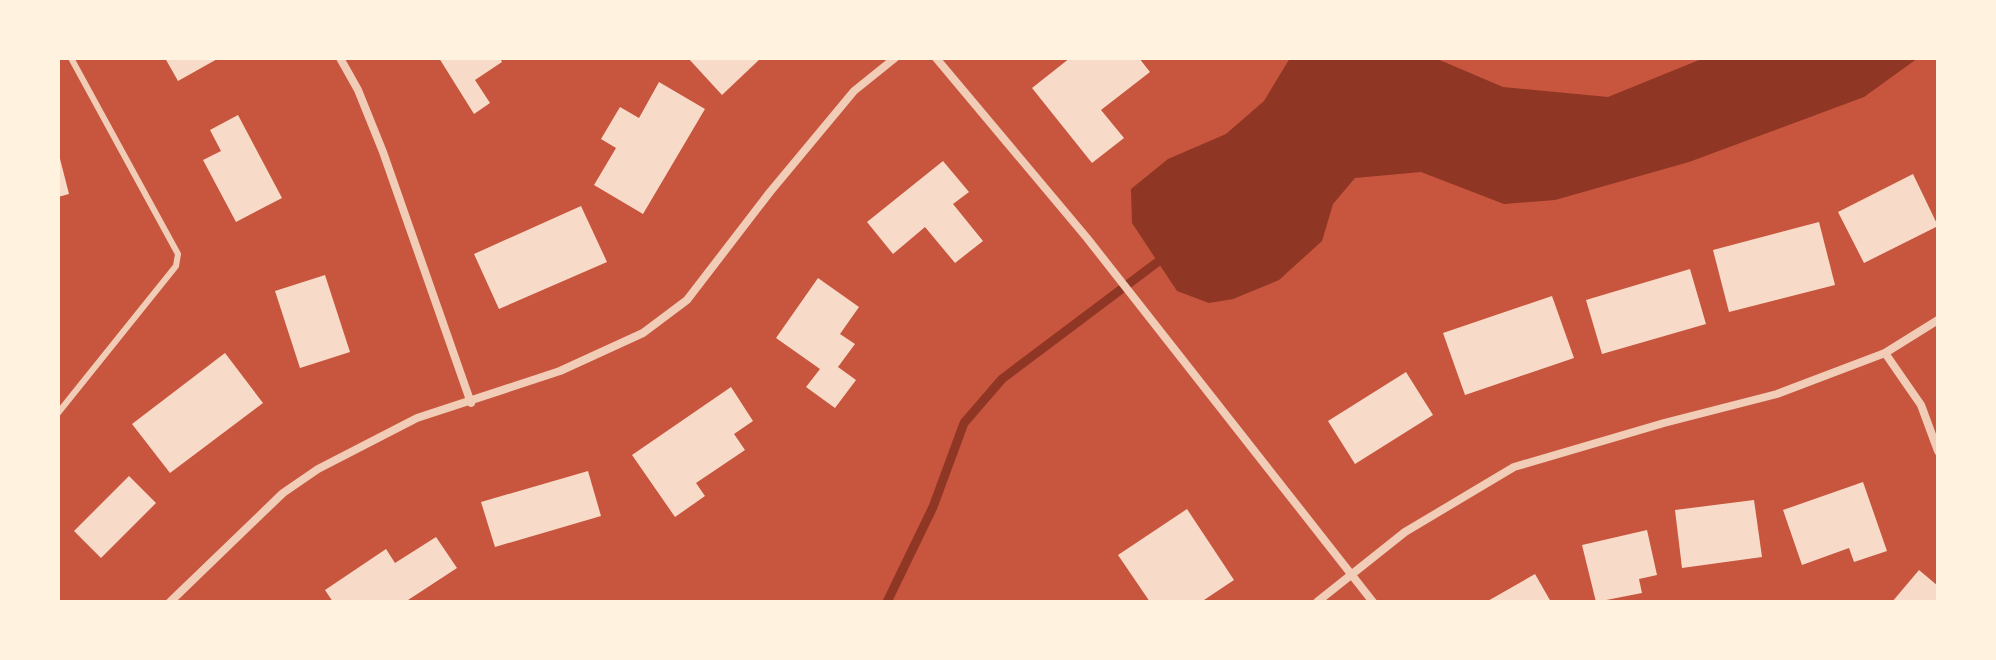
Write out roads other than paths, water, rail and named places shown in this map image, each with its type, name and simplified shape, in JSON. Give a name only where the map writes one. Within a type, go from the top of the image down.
[{"type":"street","points":[[340,58],[358,90],[383,152],[471,403]]},
{"type":"street","points":[[170,602],[283,493],[306,477],[417,418],[471,403],[560,371],[643,333],[687,300],[770,192],[854,91],[895,58]]},
{"type":"street","points":[[936,58],[1087,238],[1373,602]]},
{"type":"street","points":[[1317,602],[1405,532],[1514,467],[1777,394],[1885,353],[1938,320]]},
{"type":"street","points":[[1885,353],[1921,405],[1938,451]]},
{"type":"lane","points":[[58,413],[176,266],[178,254],[71,58]]},
{"type":"waterway","points":[[887,602],[933,507],[964,423],[1002,379],[1167,255]]}]
